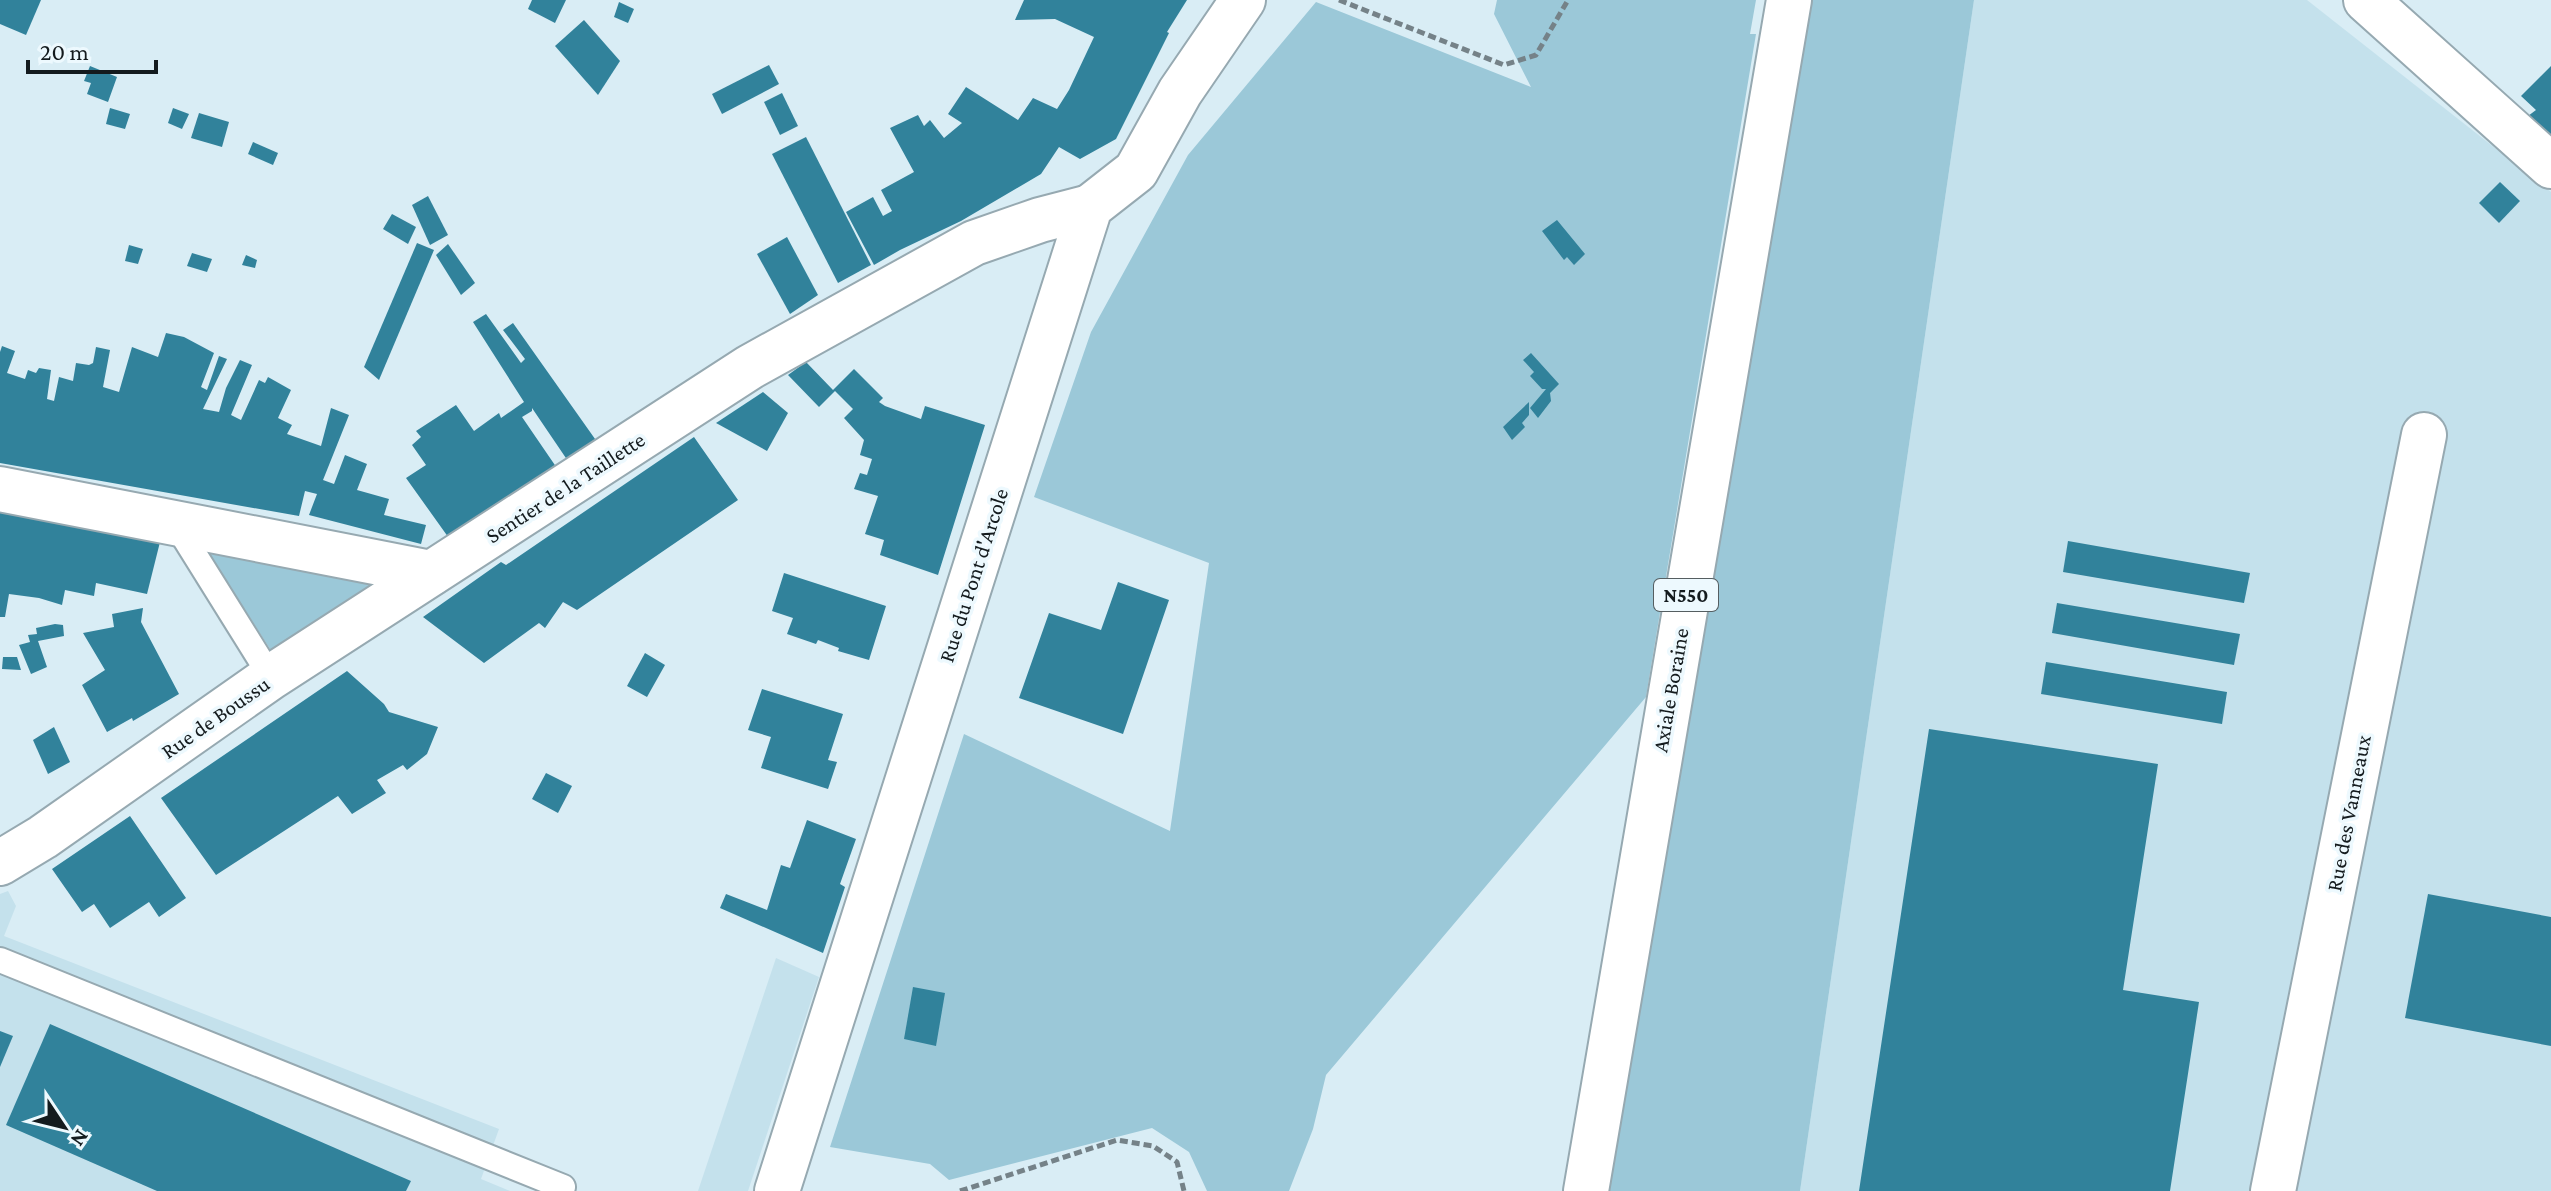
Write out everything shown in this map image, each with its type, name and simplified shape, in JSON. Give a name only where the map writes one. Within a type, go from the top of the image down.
[{"type":"street","points":[[1090,207],[1136,171],[1180,92],[1243,0]]},
{"type":"street","name":"Axiale Boraine","points":[[1586,1191],[1789,0]]},
{"type":"street","points":[[2366,0],[2551,166]]},
{"type":"street","name":"Sentier de la Taillette","points":[[431,573],[789,345],[974,243],[1040,220],[1090,207]]},
{"type":"street","name":"Rue du Pont d'Arcole","points":[[777,1191],[1090,207]]},
{"type":"street","name":"Rue des Vanneaux","points":[[2273,1191],[2424,435]]},
{"type":"street","points":[[0,489],[431,573]]},
{"type":"street","name":"Rue de Boussu","points":[[0,863],[43,837],[271,677],[431,573]]},
{"type":"lane","points":[[174,521],[271,677]]},
{"type":"lane","points":[[0,960],[563,1187]]},
{"type":"path","points":[[1339,0],[1504,65],[1536,55],[1568,0]]},
{"type":"path","points":[[960,1191],[1117,1140],[1153,1146],[1177,1162],[1184,1191]]},
{"type":"shaded area","points":[[1497,0],[1756,0],[1750,34],[1756,34],[1646,697],[1326,1075],[1313,1129],[1289,1191],[1207,1191],[1189,1152],[1152,1128],[949,1180],[930,1164],[830,1147],[964,734],[1170,831],[1209,563],[1034,497],[1091,332],[1188,155],[1316,2],[1531,87],[1494,14]]},
{"type":"shaded area","points":[[1791,0],[1974,0],[1800,1191],[1587,1191]]},
{"type":"shaded area","points":[[1974,0],[2307,0],[2551,192],[2551,1191],[1800,1191]]},
{"type":"shaded area","points":[[189,524],[431,573],[283,669]]},
{"type":"shaded area","points":[[8,891],[16,906],[4,936],[499,1129],[481,1179],[510,1191],[0,1191],[0,894]]},
{"type":"shaded area","points":[[776,958],[819,977],[748,1191],[698,1191]]},
{"type":"building","points":[[0,0],[41,0],[26,35],[0,24]]},
{"type":"building","points":[[532,0],[566,0],[555,23],[528,9]]},
{"type":"building","points":[[1024,0],[1187,0],[1167,32],[1116,139],[1080,159],[1059,147],[1041,174],[961,221],[874,265],[846,212],[873,197],[883,216],[892,211],[881,190],[914,172],[890,128],[918,115],[924,126],[930,120],[944,138],[962,123],[948,114],[966,87],[1018,120],[1033,98],[1057,109],[1069,90],[1094,37],[1055,19],[1015,20]]},
{"type":"building","points":[[619,2],[634,9],[628,23],[614,17]]},
{"type":"building","points":[[584,20],[620,61],[598,95],[555,46]]},
{"type":"building","points":[[769,65],[779,84],[722,114],[712,94]]},
{"type":"building","points":[[90,66],[117,77],[108,102],[87,94],[91,83],[84,81]]},
{"type":"building","points":[[2551,66],[2551,139],[2528,116],[2536,110],[2521,96]]},
{"type":"building","points":[[782,93],[798,126],[780,135],[764,102]]},
{"type":"building","points":[[110,108],[130,114],[125,129],[106,124]]},
{"type":"building","points":[[173,108],[189,114],[182,129],[168,123]]},
{"type":"building","points":[[199,113],[229,122],[222,147],[191,138]]},
{"type":"building","points":[[806,137],[871,265],[838,283],[772,154]]},
{"type":"building","points":[[253,142],[278,153],[273,165],[248,154]]},
{"type":"building","points":[[2500,182],[2520,201],[2499,223],[2479,203]]},
{"type":"building","points":[[428,196],[448,235],[430,245],[412,205]]},
{"type":"building","points":[[392,214],[416,227],[408,244],[383,229]]},
{"type":"building","points":[[1557,220],[1585,254],[1574,265],[1567,257],[1564,260],[1542,231]]},
{"type":"building","points":[[787,237],[818,295],[790,314],[757,254]]},
{"type":"building","points":[[417,243],[434,250],[379,380],[364,367]]},
{"type":"building","points":[[448,244],[475,283],[461,295],[436,255]]},
{"type":"building","points":[[129,245],[143,249],[138,264],[125,261]]},
{"type":"building","points":[[192,253],[212,259],[207,272],[187,266]]},
{"type":"building","points":[[246,255],[257,260],[255,268],[242,265]]},
{"type":"building","points":[[486,314],[521,363],[525,359],[503,330],[513,323],[600,446],[572,467],[532,408],[522,417],[561,474],[451,541],[406,478],[426,465],[412,445],[421,437],[416,431],[456,405],[474,431],[499,413],[501,418],[524,402],[473,322]]},
{"type":"building","points":[[166,333],[184,337],[214,353],[201,387],[207,390],[219,356],[227,359],[203,409],[219,412],[226,388],[240,360],[252,365],[231,415],[241,420],[259,380],[265,383],[268,377],[291,390],[278,418],[292,425],[287,434],[321,446],[331,408],[349,415],[323,480],[334,484],[345,455],[367,464],[357,490],[389,499],[384,515],[426,525],[421,544],[309,515],[317,494],[305,491],[299,516],[0,463],[2,346],[15,351],[7,373],[25,379],[28,370],[36,373],[39,368],[51,370],[47,399],[54,401],[59,377],[73,381],[76,363],[93,363],[96,347],[110,350],[103,387],[119,392],[132,347],[158,357]]},
{"type":"building","points":[[1531,353],[1559,384],[1550,393],[1551,401],[1538,418],[1530,408],[1546,389],[1542,389],[1530,376],[1534,372],[1523,360]]},
{"type":"building","points":[[806,362],[833,390],[854,369],[883,398],[879,402],[885,406],[921,419],[925,406],[985,425],[938,575],[880,555],[884,540],[865,534],[878,496],[854,489],[860,473],[867,475],[872,459],[860,455],[864,440],[844,418],[853,409],[835,391],[819,407],[788,375]]},
{"type":"building","points":[[763,392],[788,413],[767,451],[716,423]]},
{"type":"building","points":[[1529,402],[1529,415],[1522,423],[1525,427],[1512,440],[1503,427]]},
{"type":"building","points":[[694,437],[738,500],[577,610],[563,602],[545,628],[539,623],[484,663],[423,617],[501,562],[506,565]]},
{"type":"building","points":[[0,500],[163,530],[147,594],[96,583],[94,596],[65,590],[62,605],[9,594],[5,617],[0,617]]},
{"type":"building","points":[[2068,541],[2250,573],[2244,603],[2063,572]]},
{"type":"building","points":[[784,573],[886,606],[869,660],[838,651],[839,648],[818,640],[816,644],[787,634],[793,618],[772,611]]},
{"type":"building","points":[[1118,582],[1169,600],[1123,734],[1019,698],[1049,613],[1101,630]]},
{"type":"building","points":[[2057,603],[2240,634],[2234,665],[2052,633]]},
{"type":"building","points":[[143,608],[141,622],[179,694],[133,721],[132,718],[107,732],[82,685],[105,670],[83,633],[114,627],[112,614]]},
{"type":"building","points":[[63,625],[64,636],[38,641],[47,667],[31,674],[19,645],[30,642],[28,635],[37,634],[36,628]]},
{"type":"building","points":[[645,653],[665,665],[647,697],[627,686]]},
{"type":"building","points":[[3,657],[17,657],[21,670],[2,669]]},
{"type":"building","points":[[2046,662],[2227,692],[2222,724],[2041,694]]},
{"type":"building","points":[[347,671],[389,712],[438,727],[427,754],[407,770],[403,765],[377,780],[386,793],[352,814],[338,796],[216,875],[161,798]]},
{"type":"building","points":[[762,689],[843,714],[828,760],[837,762],[828,789],[761,768],[771,737],[748,730]]},
{"type":"building","points":[[54,727],[70,762],[48,774],[33,740]]},
{"type":"building","points":[[1929,729],[2158,764],[2123,990],[2199,1002],[2170,1191],[1859,1191]]},
{"type":"building","points":[[546,773],[572,786],[558,813],[532,799]]},
{"type":"building","points":[[130,816],[186,898],[159,917],[149,902],[110,928],[94,904],[82,912],[52,869]]},
{"type":"building","points":[[807,820],[856,839],[840,884],[845,887],[823,953],[720,908],[726,894],[767,910],[781,865],[790,868]]},
{"type":"building","points":[[2428,894],[2551,917],[2551,1046],[2405,1018]]},
{"type":"building","points":[[913,987],[945,993],[936,1046],[904,1039]]},
{"type":"building","points":[[50,1024],[411,1181],[406,1191],[157,1191],[6,1125]]},
{"type":"building","points":[[0,1031],[13,1036],[0,1067]]}]
